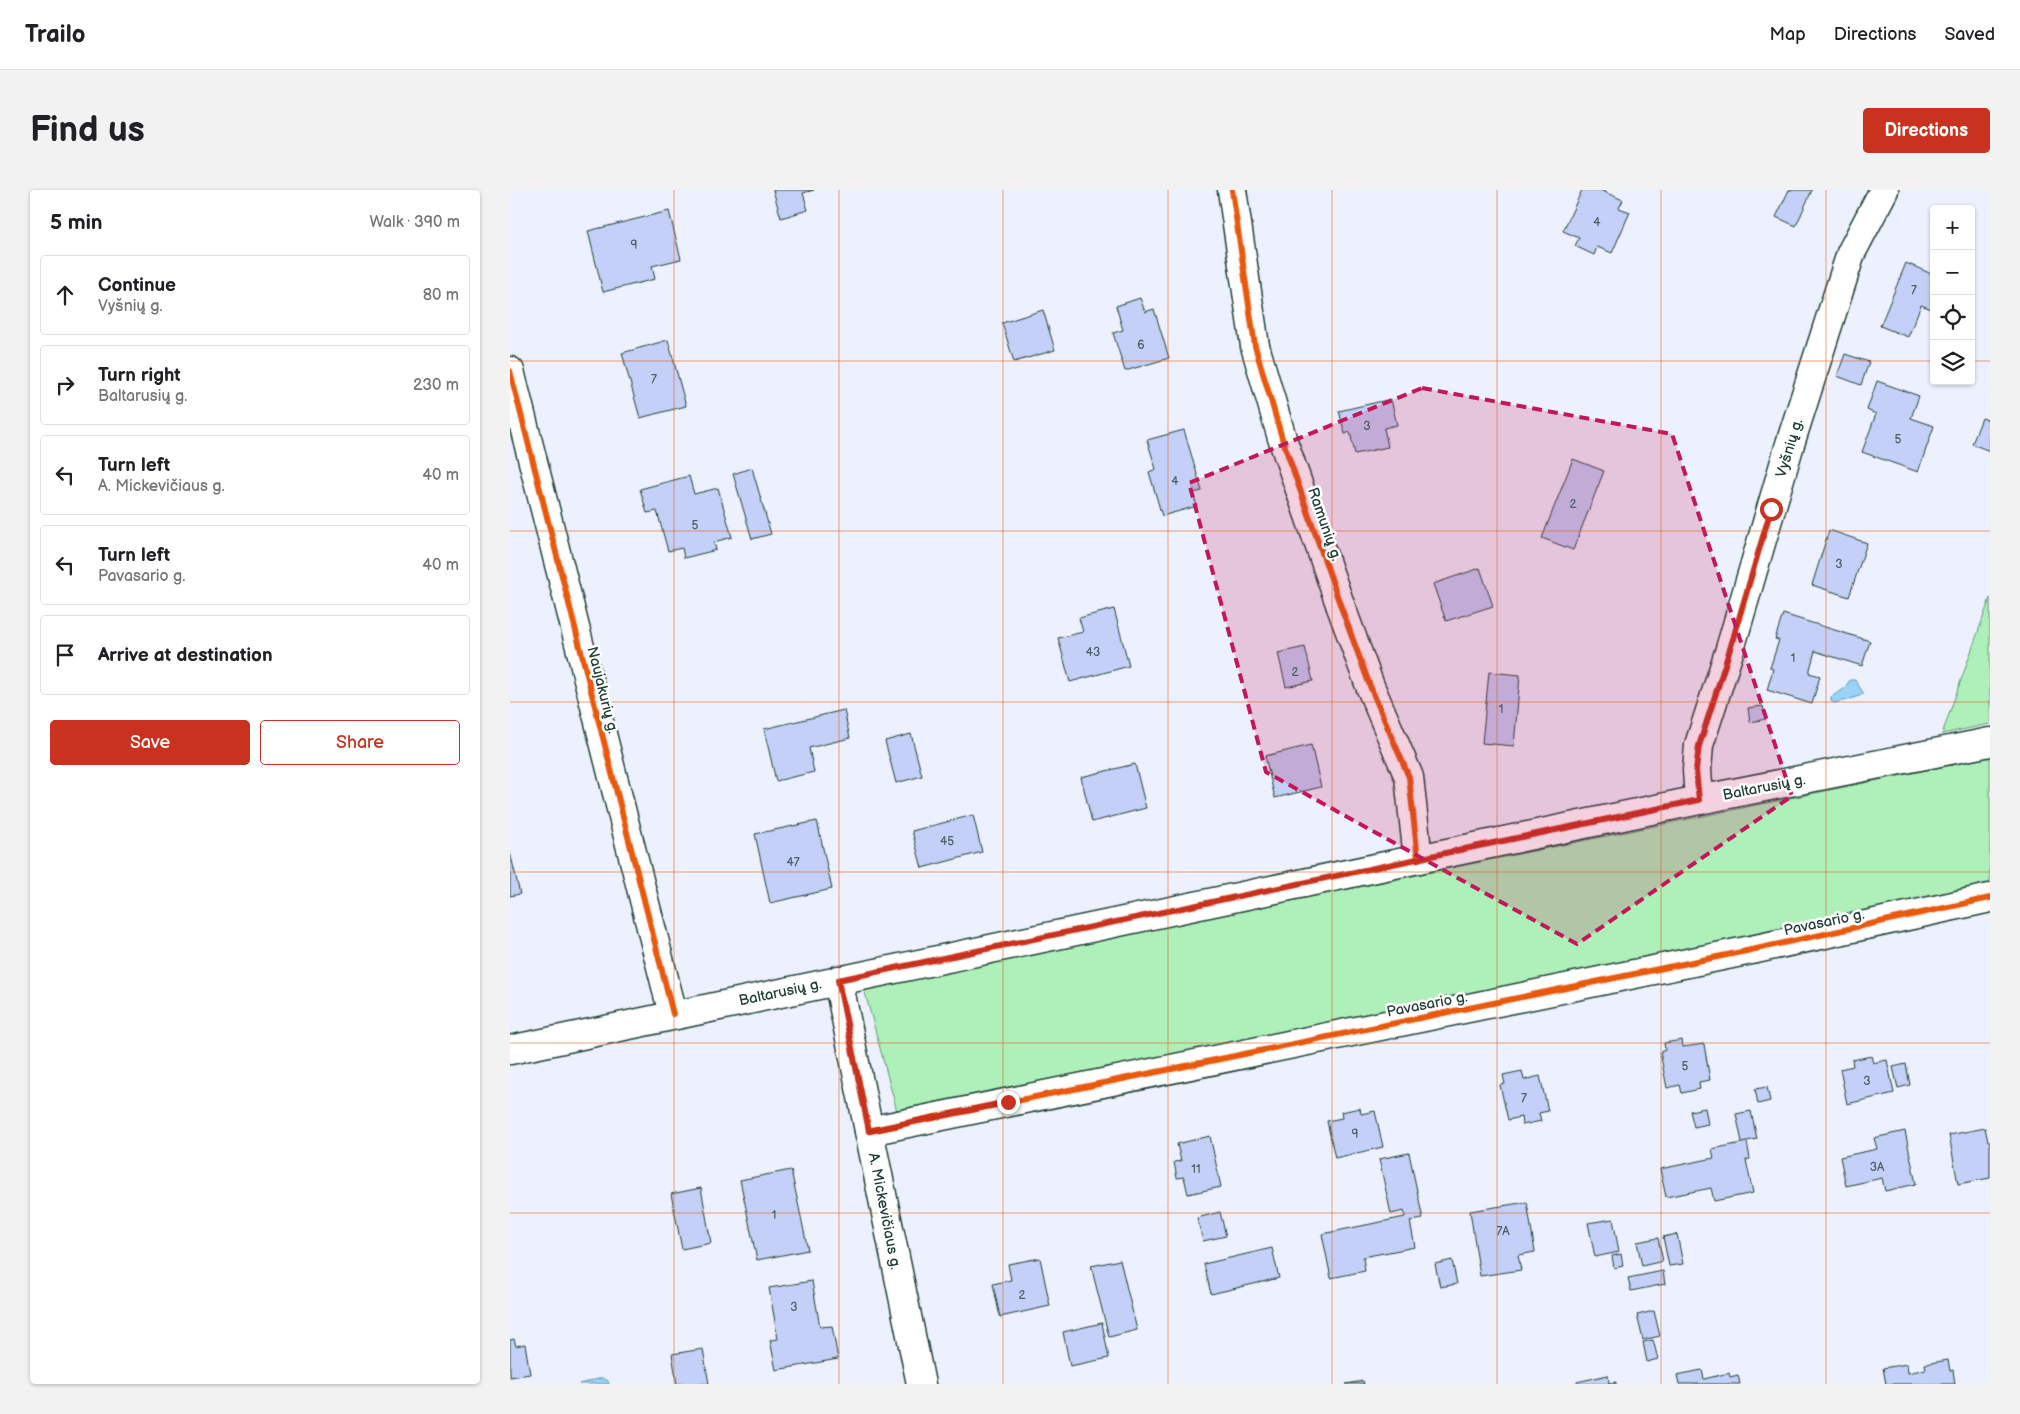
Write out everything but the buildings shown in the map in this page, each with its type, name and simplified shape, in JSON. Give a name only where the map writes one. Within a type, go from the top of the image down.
[{"type":"street","name":"Ramunių g.","points":[[1232,190],[1255,346],[1282,438],[1341,607],[1370,686],[1409,777],[1418,859]]},
{"type":"street","name":"Vyšnių g.","points":[[1699,800],[1696,770],[1699,746],[1730,649],[1790,444],[1851,253],[1884,190]]},
{"type":"street","name":"Naujakurių g.","points":[[510,372],[672,1014]]},
{"type":"street","name":"Baltarusių g.","points":[[510,1050],[672,1014],[1699,800],[1990,742]]},
{"type":"street","name":"Pavasario g.","points":[[869,1131],[1756,949],[1990,898]]},
{"type":"street","name":"A. Mickevičiaus g.","points":[[838,980],[921,1384]]},
{"type":"highlighted area","points":[[1422,388],[1672,434],[1792,796],[1577,944],[1266,772],[1189,483]]},
{"type":"green space","points":[[1990,598],[1990,724],[1942,734]]},
{"type":"green space","points":[[1990,757],[1990,883],[1737,938],[1574,977],[897,1111],[864,989]]},
{"type":"water","points":[[1850,680],[1855,680],[1864,694],[1834,703],[1831,701],[1831,697],[1844,689]]},
{"type":"water","points":[[602,1378],[608,1381],[609,1384],[579,1384]]},
{"type":"cycle path","points":[[1232,190],[1255,346],[1282,438],[1341,607],[1370,686],[1409,777],[1418,859]]},
{"type":"cycle path","points":[[510,371],[673,1014]]},
{"type":"cycle path","points":[[869,1131],[1756,949],[1990,898]]},
{"type":"route","points":[[1008,1102],[869,1131],[838,980],[1699,800],[1696,770],[1699,746],[1771,509]]}]
